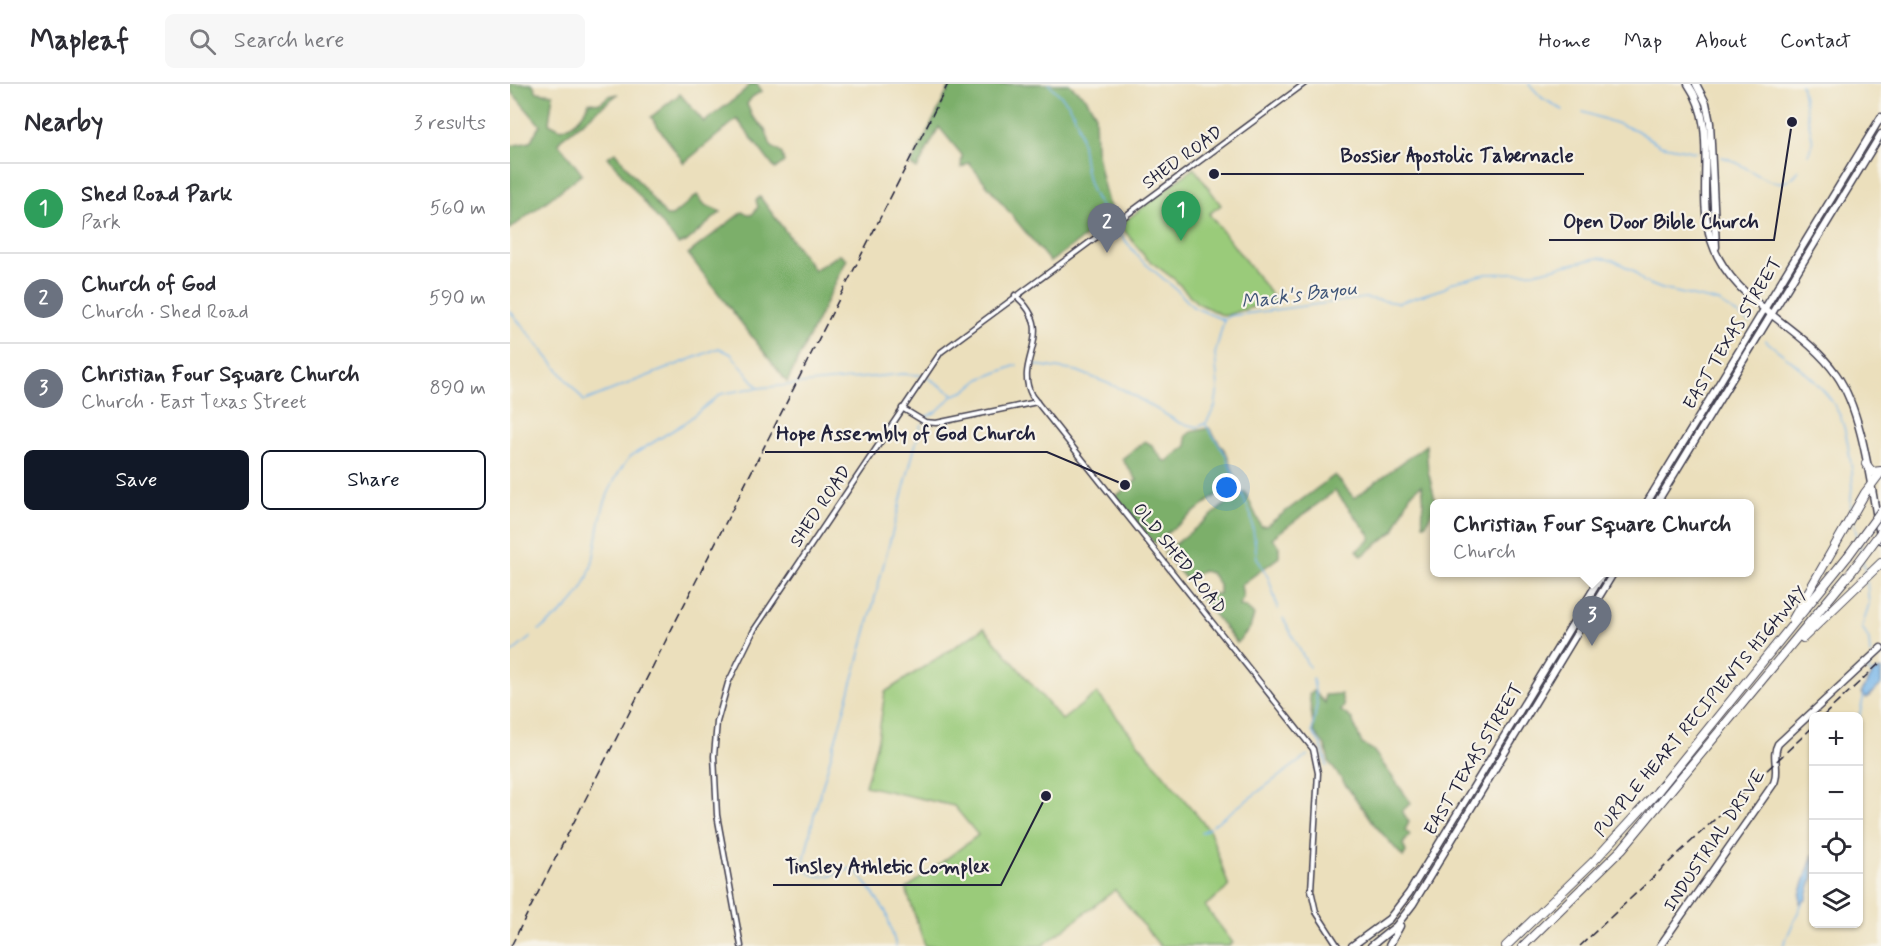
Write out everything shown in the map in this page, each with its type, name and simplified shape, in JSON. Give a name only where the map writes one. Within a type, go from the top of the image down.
[{"type":"highway","points":[[1866,464],[1872,472],[1881,471]]},
{"type":"highway","points":[[1777,646],[1860,501],[1881,471]]},
{"type":"highway","points":[[1860,501],[1868,498],[1873,500]]},
{"type":"highway","name":"PURPLE HEART RECIPIENTS HIGHWAY","points":[[1506,946],[1593,862],[1657,792],[1777,646],[1881,511]]},
{"type":"highway","name":"PURPLE HEART RECIPIENTS HIGHWAY","points":[[1523,946],[1622,849],[1781,660],[1881,532]]},
{"type":"highway","points":[[1781,660],[1881,563]]},
{"type":"main road","points":[[1688,84],[1707,123]]},
{"type":"main road","points":[[1696,84],[1706,103],[1708,219],[1711,243],[1716,247],[1729,277],[1823,358],[1840,379],[1850,400],[1881,540]]},
{"type":"main road","name":"EAST TEXAS STREET","points":[[1649,499],[1881,117]]},
{"type":"main road","name":"EAST TEXAS STREET","points":[[1659,499],[1881,134]]},
{"type":"main road","name":"EAST TEXAS STREET","points":[[1352,946],[1389,919],[1409,893],[1602,577]]},
{"type":"main road","name":"EAST TEXAS STREET","points":[[1371,946],[1396,926],[1413,904],[1612,577]]},
{"type":"main road","name":"INDUSTRIAL DRIVE","points":[[1660,946],[1774,783],[1778,774],[1775,753],[1778,744],[1879,651]]},
{"type":"main road","points":[[1389,946],[1413,904]]},
{"type":"street","name":"SHED ROAD","points":[[741,946],[715,795],[715,746],[723,699],[736,663],[754,630],[941,352],[1015,295],[1304,84]]},
{"type":"street","name":"OLD SHED ROAD","points":[[1015,295],[1030,313],[1036,330],[1026,378],[1030,393],[1307,739],[1318,762],[1311,890],[1316,912],[1338,946]]},
{"type":"street","points":[[902,408],[925,422],[936,423],[1037,402]]},
{"type":"green space","points":[[510,84],[533,84],[537,92],[553,94],[549,123],[561,129],[578,119],[589,102],[600,103],[609,96],[618,94],[560,140],[559,144],[582,174],[510,229],[510,146],[530,142],[540,125],[510,90]]},
{"type":"green space","points":[[750,84],[757,84],[762,91],[752,97],[747,104],[752,116],[765,129],[771,146],[782,154],[784,162],[775,169],[737,119],[684,163],[651,117],[680,94],[704,122],[740,95]]},
{"type":"green space","points":[[951,84],[1069,84],[1086,98],[1095,113],[1096,148],[1101,175],[1108,203],[1115,215],[1050,262],[969,163],[961,168],[962,155],[939,127],[917,169],[911,165]]},
{"type":"green space","points":[[615,152],[666,216],[672,216],[697,195],[705,205],[721,212],[686,242],[678,244],[608,157]]},
{"type":"green space","points":[[1194,168],[1221,205],[1209,214],[1276,300],[1224,316],[1197,303],[1174,279],[1146,258],[1120,225]]},
{"type":"green space","points":[[760,197],[814,270],[840,254],[847,259],[787,382],[688,254],[742,212],[752,215],[758,207],[756,200]]},
{"type":"green space","points":[[1209,428],[1227,454],[1236,480],[1154,543],[1116,496],[1137,480],[1122,459],[1145,441],[1164,461],[1167,461],[1187,446],[1186,436],[1191,432]]},
{"type":"green space","points":[[1426,445],[1428,471],[1435,499],[1430,499],[1430,516],[1426,524],[1423,524],[1421,485],[1410,495],[1394,531],[1362,556],[1357,550],[1370,540],[1370,535],[1335,491],[1272,538],[1279,546],[1279,557],[1241,585],[1243,598],[1239,606],[1245,607],[1254,615],[1250,628],[1237,643],[1200,597],[1206,593],[1219,594],[1219,584],[1211,573],[1203,571],[1186,579],[1164,553],[1226,504],[1245,492],[1261,526],[1266,526],[1335,475],[1354,498]]},
{"type":"green space","points":[[984,628],[1062,720],[1097,693],[1210,831],[1229,887],[1205,906],[1233,943],[1228,946],[1160,946],[1115,890],[1042,946],[925,946],[906,889],[978,835],[954,806],[865,786],[878,739],[885,692]]},
{"type":"green space","points":[[1313,691],[1325,703],[1325,695],[1341,694],[1344,706],[1341,711],[1352,719],[1362,744],[1373,750],[1411,803],[1402,811],[1409,822],[1405,830],[1410,835],[1403,844],[1406,852],[1403,857],[1373,823],[1329,762],[1325,745],[1314,732],[1309,694]]},
{"type":"water","points":[[1881,670],[1881,685],[1867,698],[1861,693],[1874,672]]},
{"type":"water","points":[[1809,867],[1809,891],[1806,900],[1800,903],[1800,895]]},
{"type":"waterway","name":"Mack's Bayou","points":[[1049,84],[1071,108],[1077,121],[1091,189],[1097,202],[1108,216]]},
{"type":"waterway","name":"Mack's Bayou","points":[[1529,84],[1542,98],[1563,110]]},
{"type":"waterway","name":"Mack's Bayou","points":[[1801,84],[1813,143],[1808,154]]},
{"type":"waterway","name":"Mack's Bayou","points":[[1583,112],[1636,130],[1660,145],[1695,152]]},
{"type":"waterway","name":"Mack's Bayou","points":[[1722,157],[1772,181],[1781,182],[1790,179],[1799,170]]},
{"type":"waterway","name":"Mack's Bayou","points":[[1117,230],[1141,260],[1177,290],[1193,307],[1224,320],[1229,316],[1365,298],[1398,303],[1445,288],[1450,283],[1486,274],[1537,272],[1598,258],[1613,260],[1634,271],[1644,282],[1662,289],[1719,302],[1750,323]]},
{"type":"waterway","points":[[510,311],[584,401],[719,348],[731,354],[759,388]]},
{"type":"waterway","points":[[1035,365],[1077,371],[1124,390],[1180,423],[1198,427],[1206,423],[1215,407],[1218,388],[1215,354],[1224,320]]},
{"type":"waterway","name":"Mack's Bayou","points":[[1765,340],[1810,376],[1830,398],[1838,411],[1846,435],[1852,470],[1851,512]]},
{"type":"waterway","points":[[924,418],[936,412],[954,395],[965,391],[980,379],[1017,365]]},
{"type":"waterway","points":[[539,630],[570,604],[584,585],[593,560],[605,501],[626,462],[631,456],[683,424],[721,394],[748,389],[902,374],[921,375]]},
{"type":"waterway","points":[[927,377],[953,394]]},
{"type":"waterway","points":[[896,946],[886,912],[854,867],[831,876],[819,876],[808,872],[804,861],[814,815],[857,665],[921,424]]},
{"type":"waterway","points":[[1206,425],[1226,455],[1237,485]]},
{"type":"waterway","points":[[1241,492],[1251,515],[1257,558],[1269,579],[1278,609]]},
{"type":"waterway","name":"Mack's Bayou","points":[[1853,519],[1858,540]]},
{"type":"waterway","name":"Mack's Bayou","points":[[1860,544],[1861,554]]},
{"type":"waterway","name":"Mack's Bayou","points":[[1863,561],[1866,574]]},
{"type":"waterway","name":"Mack's Bayou","points":[[1867,582],[1869,604],[1862,627],[1869,640],[1870,654]]},
{"type":"waterway","points":[[1283,618],[1309,667]]},
{"type":"waterway","points":[[510,654],[531,637]]},
{"type":"waterway","name":"Mack's Bayou","points":[[1871,662],[1868,671],[1873,675]]},
{"type":"waterway","points":[[1313,679],[1317,704],[1312,732],[1321,744],[1327,766]]},
{"type":"waterway","name":"Mack's Bayou","points":[[1860,712],[1864,695]]},
{"type":"waterway","points":[[1213,825],[1308,755]]},
{"type":"waterway","points":[[1201,833],[1209,828]]},
{"type":"waterway","name":"Mack's Bayou","points":[[1783,946],[1803,901]]},
{"type":"railway","points":[[511,946],[948,84]]},
{"type":"railway","points":[[1827,712],[1881,662]]},
{"type":"railway","points":[[1580,946],[1809,731]]},
{"type":"place","name":"Open Door Bible Church","points":[[1792,122]]},
{"type":"place","name":"Bossier Apostolic Tabernacle","points":[[1214,174]]},
{"type":"place","name":"Shed Road Park","points":[[1181,241]]},
{"type":"place","name":"Church of God","points":[[1107,253]]},
{"type":"place","name":"Hope Assembly of God Church","points":[[1125,485]]},
{"type":"place","name":"Christian Four Square Church","points":[[1592,646]]},
{"type":"place","name":"Tinsley Athletic Complex","points":[[1046,796]]}]
